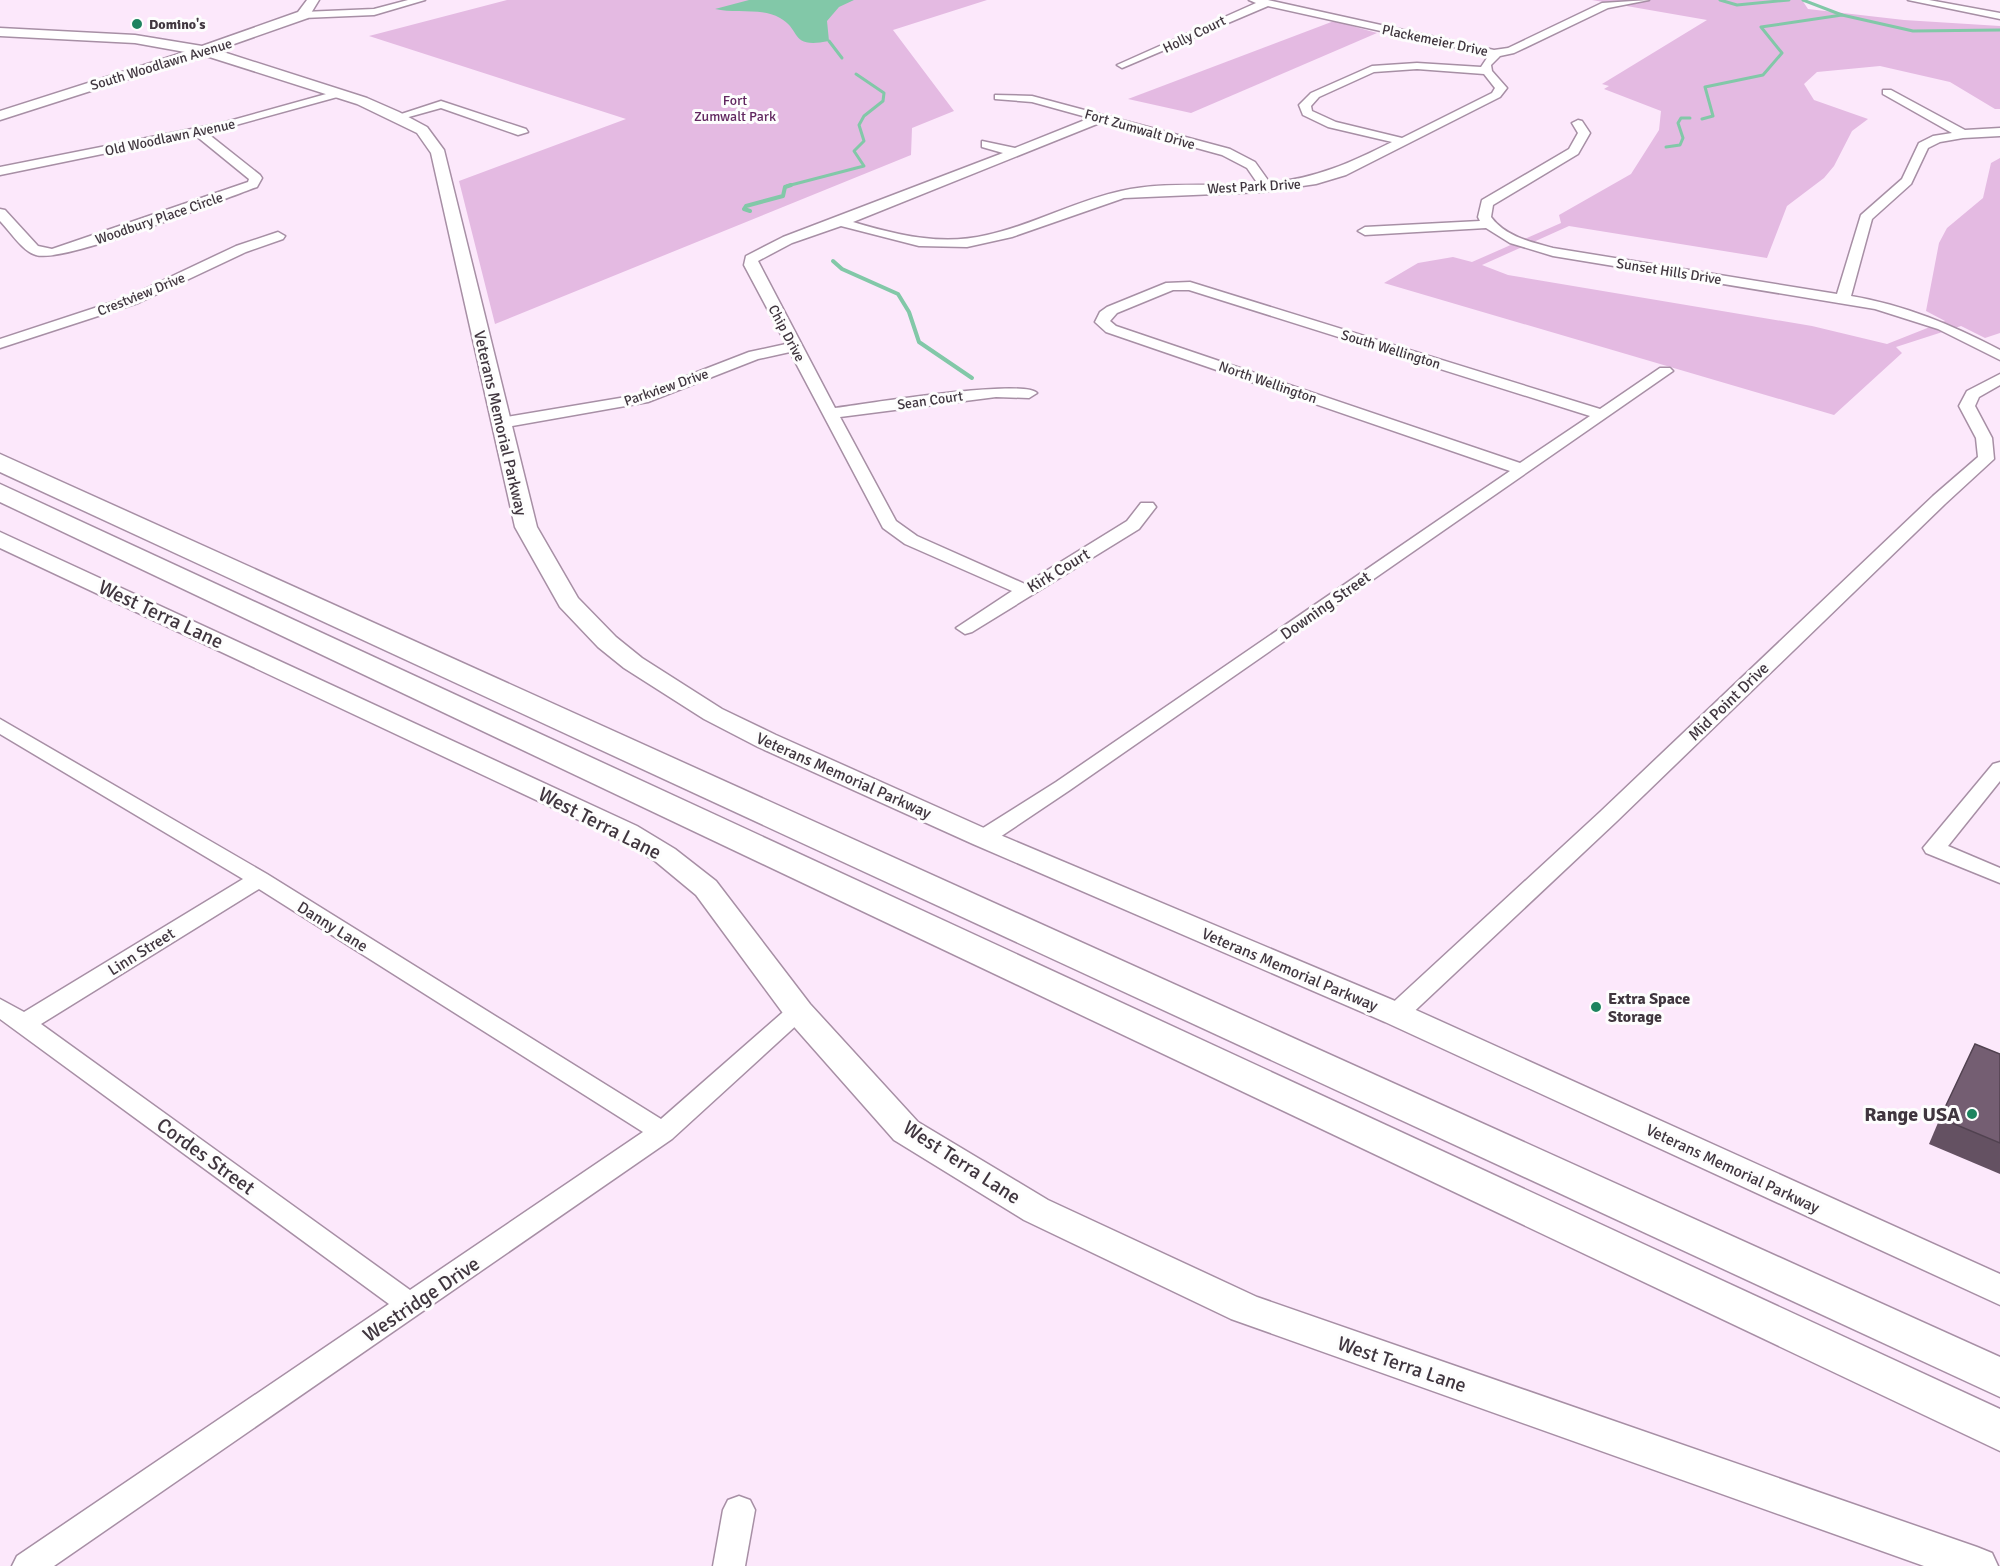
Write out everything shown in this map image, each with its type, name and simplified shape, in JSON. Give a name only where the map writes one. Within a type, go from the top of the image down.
[{"type":"highway","points":[[0,462],[2000,1378]]},
{"type":"highway","points":[[0,492],[2000,1431]]},
{"type":"street","points":[[303,15],[314,0]]},
{"type":"street","points":[[303,15],[374,12],[420,0]]},
{"type":"street","name":"Plackemeier Drive","points":[[1254,0],[1496,53],[1510,51],[1606,5],[1644,0]]},
{"type":"street","points":[[1913,0],[2000,16]]},
{"type":"street","name":"Holly Court","points":[[1122,65],[1172,46],[1231,16],[1266,3]]},
{"type":"street","name":"South Woodlawn Avenue","points":[[0,116],[245,38],[303,15]]},
{"type":"street","name":"Veterans Memorial Parkway","points":[[0,32],[91,35],[157,42],[206,51],[362,101],[422,130],[439,153],[526,527],[568,602],[607,642],[657,679],[713,714],[767,741],[983,838],[1396,1014],[2000,1290]]},
{"type":"street","points":[[157,42],[204,44],[245,38]]},
{"type":"street","points":[[240,61],[230,51],[245,38]]},
{"type":"street","points":[[157,42],[178,49],[180,52],[178,56],[163,64]]},
{"type":"street","points":[[1401,141],[1324,122],[1301,108],[1311,97],[1372,69],[1417,66],[1487,71],[1486,65],[1496,53]]},
{"type":"street","points":[[163,64],[207,57],[240,61]]},
{"type":"street","name":"West Park Drive","points":[[841,222],[897,239],[945,248],[994,238],[1105,198],[1124,194],[1307,183],[1327,178],[1496,95],[1501,88],[1487,71]]},
{"type":"street","points":[[1887,92],[1963,134]]},
{"type":"street","name":"Old Woodlawn Avenue","points":[[0,171],[198,132],[337,94]]},
{"type":"street","name":"Fort Zumwalt Drive","points":[[999,97],[1032,99],[1231,154],[1254,168],[1266,187]]},
{"type":"street","points":[[398,117],[441,104],[522,132]]},
{"type":"street","name":"Chip Drive","points":[[1024,590],[910,540],[889,524],[831,413],[793,347],[751,265],[751,259],[763,251],[1101,118]]},
{"type":"street","points":[[1365,231],[1488,224],[1484,217],[1487,203],[1574,151],[1584,133],[1578,123]]},
{"type":"street","name":"Woodbury Place Circle","points":[[0,213],[33,249],[53,253],[103,238],[253,184],[256,178],[198,132]]},
{"type":"street","points":[[1843,299],[1866,218],[1907,181],[1923,146],[1937,139],[1963,134],[2000,132]]},
{"type":"street","points":[[986,144],[1015,152]]},
{"type":"street","name":"Sunset Hills Drive","points":[[1488,224],[1504,236],[1553,252],[1843,299],[1897,310],[1943,326],[2000,356]]},
{"type":"street","name":"Crestview Drive","points":[[0,344],[133,300],[242,249],[278,236]]},
{"type":"street","name":"South Wellington","points":[[1182,285],[1600,414]]},
{"type":"street","name":"North Wellington","points":[[1182,285],[1171,286],[1112,310],[1105,315],[1102,322],[1112,328],[1521,469]]},
{"type":"street","name":"Parkview Drive","points":[[501,423],[642,399],[754,355],[793,347]]},
{"type":"street","name":"Downing Street","points":[[983,838],[1063,786],[1665,371]]},
{"type":"street","name":"Mid Point Drive","points":[[1396,1014],[1602,823],[1930,508],[1986,459],[1988,450],[1986,440],[1972,422],[1967,406],[1972,394],[2000,380]]},
{"type":"street","name":"Sean Court","points":[[831,413],[996,392],[1029,393]]},
{"type":"street","name":"Kirk Court","points":[[965,628],[1133,525],[1147,507]]},
{"type":"street","name":"West Terra Lane","points":[[0,539],[627,832],[665,855],[706,888],[799,1012],[906,1131],[1036,1210],[1234,1303],[1977,1566]]},
{"type":"street","name":"Danny Lane","points":[[0,725],[259,879],[663,1132]]},
{"type":"street","points":[[2000,768],[1934,848],[2000,876]]},
{"type":"street","name":"Linn Street","points":[[24,1023],[259,879]]},
{"type":"street","name":"Cordes Street","points":[[0,1007],[412,1306]]},
{"type":"street","name":"Westridge Drive","points":[[28,1566],[412,1306],[663,1132],[799,1012]]},
{"type":"street","points":[[729,1566],[739,1510]]},
{"type":"green space","name":"Fort Zumwalt Park","points":[[507,0],[987,0],[893,30],[954,111],[912,128],[911,155],[495,324],[459,181],[626,119],[369,36]]},
{"type":"green space","points":[[1592,0],[1802,0],[1808,9],[1904,20],[2000,26],[2000,109],[1995,109],[1950,82],[1880,66],[1817,72],[1804,84],[1814,100],[1868,119],[1852,131],[1834,166],[1824,178],[1787,206],[1767,258],[1569,226],[1482,265],[1508,275],[1812,326],[1887,344],[1945,321],[1926,311],[1939,243],[1947,228],[1983,198],[1991,163],[2000,158],[2000,333],[1985,338],[1961,326],[1896,347],[1902,353],[1834,415],[1384,283],[1418,263],[1453,257],[1472,262],[1561,223],[1559,215],[1631,174],[1659,130],[1661,111],[1604,89],[1609,86],[1602,84],[1707,20]]},
{"type":"green space","points":[[1334,21],[1377,33],[1191,113],[1128,99]]},
{"type":"shaded area","points":[[749,0],[854,0],[839,7],[827,21],[829,41],[816,43],[802,40],[787,23],[772,15],[715,9]]},
{"type":"building","points":[[1975,1044],[2000,1054],[2000,1143],[1940,1118]]},
{"type":"waterway","points":[[1720,0],[1737,5],[1789,0]]},
{"type":"waterway","points":[[1803,0],[1842,15]]},
{"type":"waterway","points":[[1702,119],[1713,116],[1705,87],[1763,75],[1782,53],[1761,27],[1842,15]]},
{"type":"waterway","points":[[1842,15],[1913,31],[2000,30]]},
{"type":"waterway","points":[[829,41],[842,58]]},
{"type":"waterway","points":[[787,186],[864,166],[854,151],[864,141],[859,125],[864,116],[883,101],[884,93],[856,74]]},
{"type":"waterway","points":[[1666,147],[1680,145],[1683,138],[1678,123],[1681,118],[1690,118]]},
{"type":"waterway","points":[[750,211],[744,209],[746,206],[783,196],[785,187],[791,185]]},
{"type":"waterway","points":[[833,261],[842,269],[898,294],[909,312],[919,342],[972,378]]},
{"type":"place","name":"Domino's","points":[[137,24]]},
{"type":"place","name":"Extra Space Storage","points":[[1596,1007]]},
{"type":"place","name":"Range USA","points":[[1972,1114]]}]
